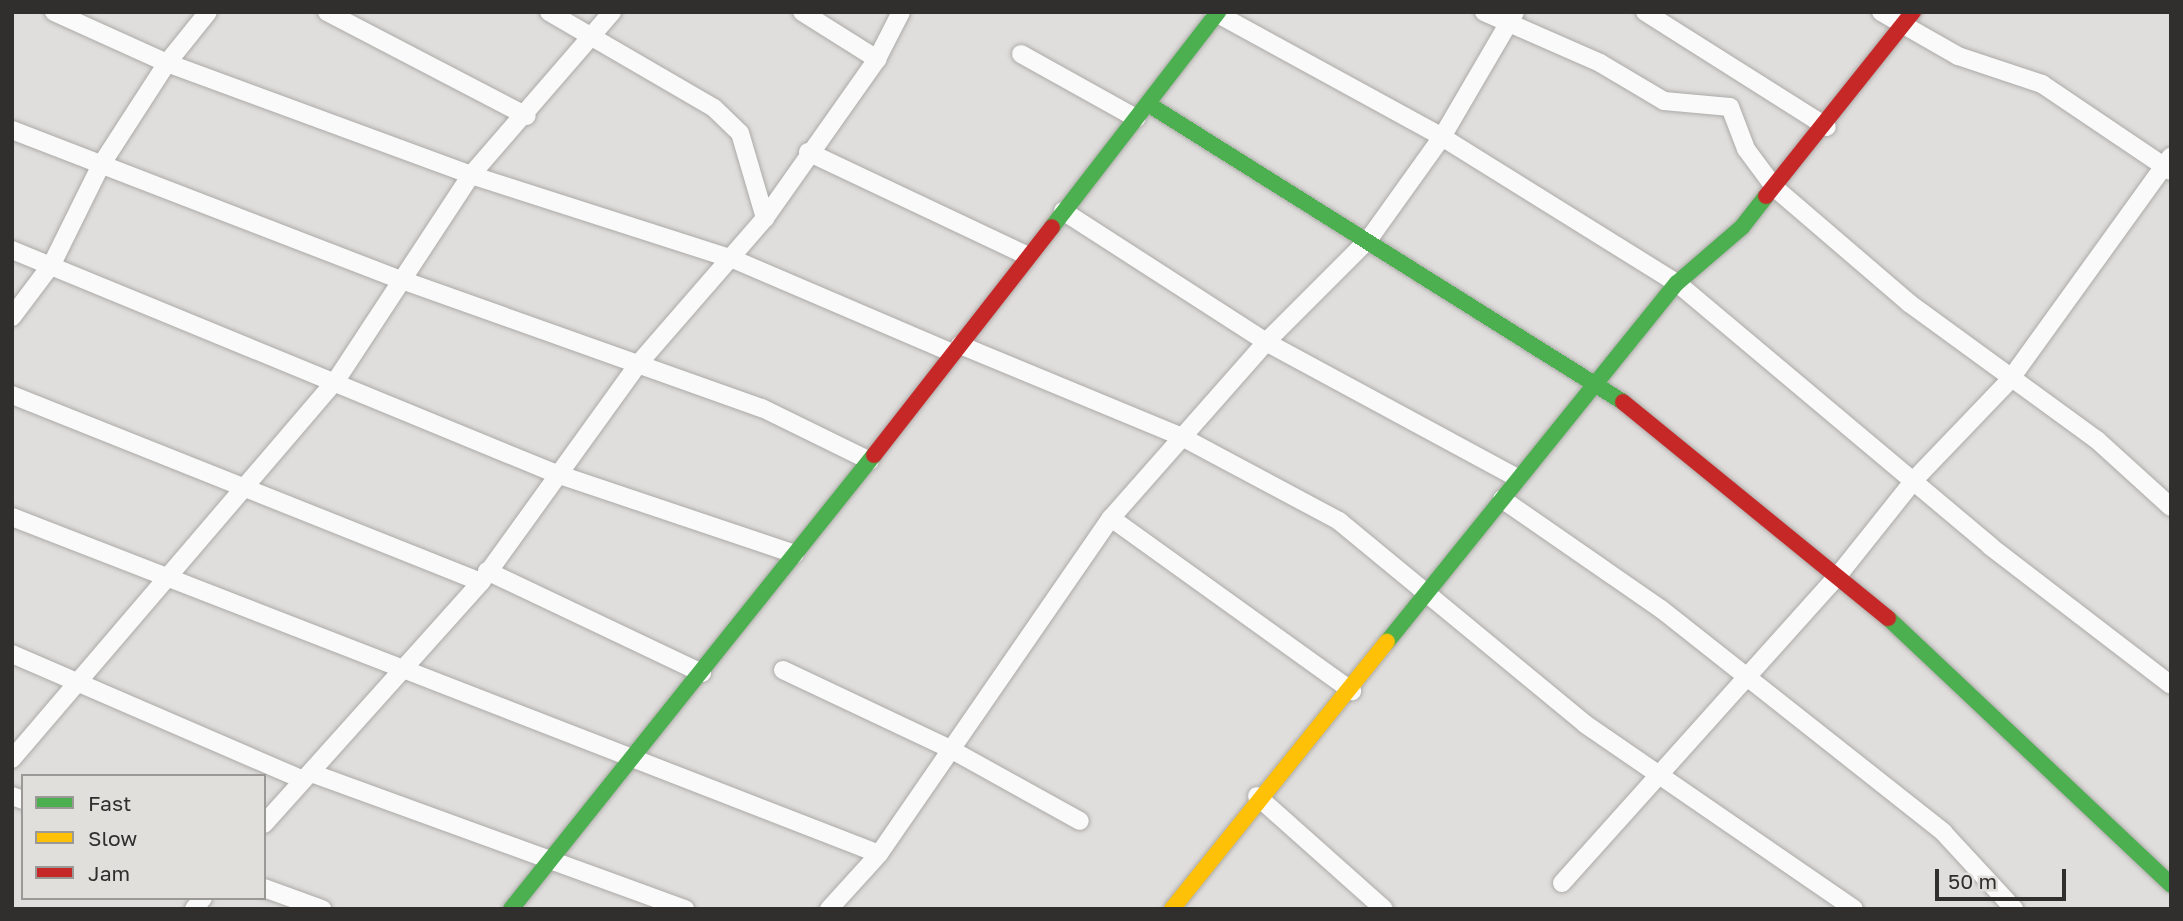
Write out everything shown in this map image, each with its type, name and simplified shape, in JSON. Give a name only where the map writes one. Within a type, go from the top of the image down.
[{"type":"street","points":[[54,12],[167,63],[471,175],[733,258],[1182,437],[1339,521],[1429,591],[1523,676],[1658,777],[1854,909]]},
{"type":"street","points":[[12,317],[52,264],[102,165],[167,63],[208,12]]},
{"type":"street","points":[[327,12],[527,116]]},
{"type":"street","points":[[549,12],[591,40],[714,108],[740,133],[765,218]]},
{"type":"street","points":[[12,760],[337,379],[400,279],[471,175],[527,116],[612,12]]},
{"type":"street","points":[[802,12],[877,58]]},
{"type":"street","points":[[266,822],[403,672],[484,576],[554,473],[639,363],[765,218],[808,152],[877,58],[901,12]]},
{"type":"street","points":[[1485,12],[1511,19],[1600,63],[1664,101],[1730,107],[1746,149],[1775,188],[2009,381],[2096,440],[2171,508]]},
{"type":"street","points":[[1645,12],[1827,127]]},
{"type":"street","points":[[1562,883],[1840,573],[1916,479],[2009,381],[2168,164],[2042,84],[1958,56],[1908,19],[1881,12]]},
{"type":"street","points":[[511,909],[633,762],[870,461],[1026,255],[1142,111],[1216,13],[1442,137],[1677,283],[1916,479],[1990,546],[2171,685]]},
{"type":"street","points":[[829,909],[879,854],[1111,518],[1266,342],[1369,239],[1442,137],[1511,19]]},
{"type":"street","points":[[1177,907],[1257,796],[1352,691],[1518,478],[1677,283],[1775,188],[1827,127],[1908,19]]},
{"type":"street","points":[[1021,54],[1142,111],[1369,239],[1598,382],[1840,573],[2171,885]]},
{"type":"street","points":[[12,130],[400,279],[762,408],[870,461]]},
{"type":"street","points":[[808,152],[1026,255]]},
{"type":"street","points":[[1063,211],[1266,342],[1518,478]]},
{"type":"street","points":[[12,250],[337,379],[554,473],[795,554]]},
{"type":"street","points":[[12,395],[484,576],[702,673]]},
{"type":"street","points":[[1502,499],[1745,676],[1943,832],[2014,909]]},
{"type":"street","points":[[12,517],[166,582],[285,620],[403,672],[879,854]]},
{"type":"street","points":[[1111,518],[1352,691]]},
{"type":"street","points":[[12,654],[308,777],[685,909]]},
{"type":"street","points":[[783,670],[952,750],[1080,821]]},
{"type":"street","points":[[1257,796],[1384,909]]},
{"type":"street","points":[[266,889],[322,909]]},
{"type":"traffic: fast","points":[[1052,227],[1218,12]]},
{"type":"traffic: fast","points":[[1148,104],[1623,402]]},
{"type":"traffic: fast","points":[[1387,642],[1677,283],[1742,227],[1766,196]]},
{"type":"traffic: fast","points":[[511,909],[874,455]]},
{"type":"traffic: fast","points":[[1888,618],[2171,885]]},
{"type":"traffic: slow","points":[[1172,909],[1387,642]]},
{"type":"traffic: jam","points":[[1766,196],[1913,12]]},
{"type":"traffic: jam","points":[[874,455],[1052,227]]},
{"type":"traffic: jam","points":[[1623,402],[1888,618]]}]
